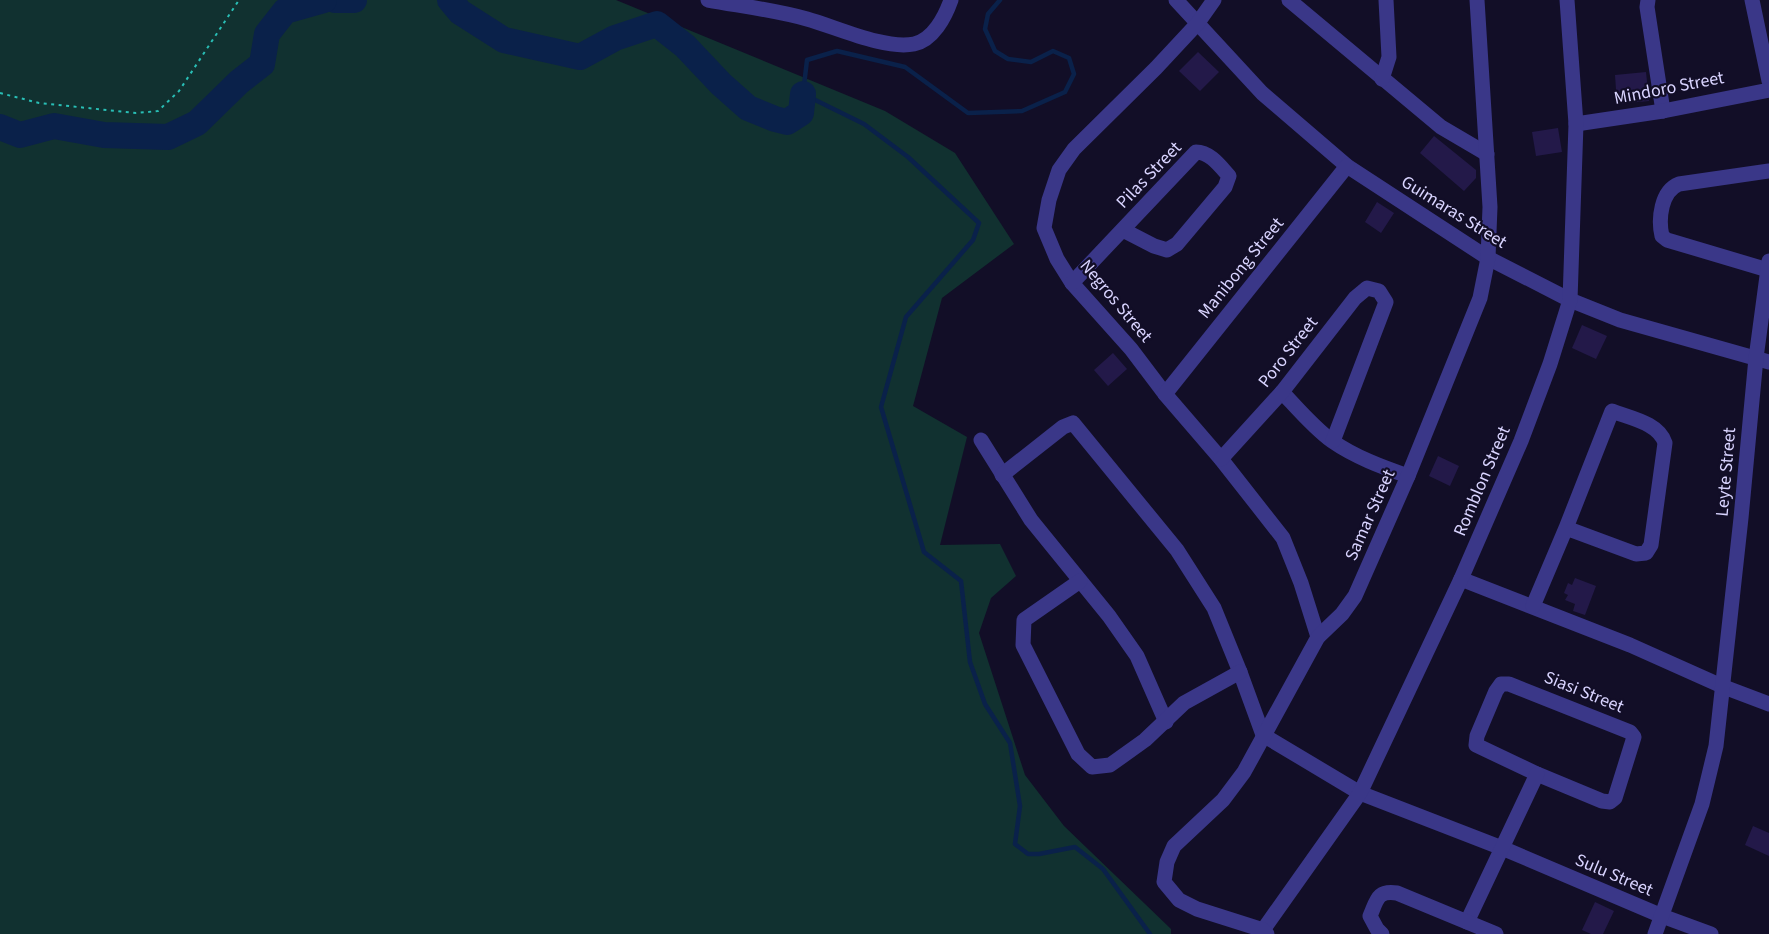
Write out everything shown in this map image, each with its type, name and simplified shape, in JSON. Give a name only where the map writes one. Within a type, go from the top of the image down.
[{"type":"street","points":[[708,0],[806,19],[888,44],[914,44],[930,37],[951,0]]},
{"type":"street","name":"Guimaras Street","points":[[1176,0],[1262,93],[1347,166],[1488,258],[1570,300],[1620,320],[1762,360]]},
{"type":"street","name":"Negros Street","points":[[1214,0],[1197,24],[1156,68],[1074,149],[1059,170],[1049,200],[1044,228],[1057,259],[1071,283],[1131,349],[1283,538],[1301,583],[1318,637]]},
{"type":"street","points":[[1382,79],[1389,57],[1386,0]]},
{"type":"street","name":"Samar Street","points":[[1265,932],[1197,909],[1179,900],[1164,882],[1167,862],[1174,846],[1223,800],[1244,772],[1318,637],[1342,614],[1355,596],[1408,476],[1480,298],[1488,258],[1490,207],[1477,0]]},
{"type":"street","name":"Romblon Street","points":[[1265,932],[1360,793],[1461,579],[1521,441],[1550,364],[1570,300],[1576,124],[1567,0]]},
{"type":"street","points":[[1648,0],[1647,7],[1663,111]]},
{"type":"street","points":[[1752,0],[1769,81]]},
{"type":"street","points":[[1298,3],[1382,79],[1441,127],[1487,154]]},
{"type":"street","name":"Mindoro Street","points":[[1576,124],[1663,111],[1769,90]]},
{"type":"street","name":"Pilas Street","points":[[1071,283],[1196,152],[1202,152],[1211,157],[1229,176],[1225,187],[1178,244],[1167,250],[1123,230]]},
{"type":"street","name":"Manibong Street","points":[[1165,394],[1347,166]]},
{"type":"street","points":[[1768,266],[1667,240],[1662,236],[1660,227],[1665,197],[1671,187],[1769,171]]},
{"type":"street","name":"Leyte Street","points":[[1655,934],[1702,804],[1716,746],[1762,360],[1768,266]]},
{"type":"street","name":"Poro Street","points":[[1221,459],[1282,392],[1355,298],[1367,288],[1379,291],[1386,302],[1333,441]]},
{"type":"street","points":[[1282,392],[1305,417],[1333,441],[1372,463],[1408,476]]},
{"type":"street","points":[[1533,606],[1612,411],[1650,425],[1662,435],[1665,443],[1651,545],[1646,553],[1636,554],[1566,528]]},
{"type":"street","points":[[1002,475],[1063,427],[1073,423],[1177,550],[1214,608],[1263,735]]},
{"type":"street","points":[[981,440],[1031,520],[1109,616],[1137,656],[1166,722]]},
{"type":"street","points":[[1461,579],[1630,645],[1724,687],[1769,704]]},
{"type":"street","points":[[1080,581],[1024,620],[1023,645],[1078,753],[1092,766],[1110,765],[1145,740],[1184,703],[1240,672]]},
{"type":"street","name":"Siasi Street","points":[[1501,684],[1509,684],[1553,701],[1630,732],[1634,737],[1615,798],[1610,802],[1602,801],[1537,774],[1476,745],[1477,736],[1501,684]]},
{"type":"street","name":"Sulu Street","points":[[1263,735],[1360,793],[1502,848],[1662,916],[1711,934]]},
{"type":"street","points":[[1467,922],[1537,774]]},
{"type":"street","points":[[1382,934],[1370,916],[1379,895],[1386,891],[1397,893],[1496,934]]},
{"type":"path","points":[[0,93],[39,103],[136,113],[158,111],[179,91],[238,0]]},
{"type":"green space","points":[[0,0],[616,0],[885,111],[955,153],[1014,244],[942,298],[913,406],[967,437],[940,545],[1000,544],[1016,576],[991,598],[979,633],[1025,775],[1064,826],[1171,929],[1171,934],[0,934]]},
{"type":"building","points":[[1198,52],[1219,72],[1200,91],[1179,71]]},
{"type":"building","points":[[1646,72],[1649,101],[1617,104],[1615,75]]},
{"type":"building","points":[[1558,128],[1562,152],[1536,156],[1532,132]]},
{"type":"building","points":[[1434,136],[1476,170],[1476,178],[1464,191],[1420,153]]},
{"type":"building","points":[[1377,202],[1394,213],[1381,233],[1365,222]]},
{"type":"building","points":[[1582,325],[1607,336],[1596,359],[1572,348]]},
{"type":"building","points":[[1113,353],[1127,369],[1108,386],[1094,370]]},
{"type":"building","points":[[1438,456],[1459,466],[1450,486],[1429,476]]},
{"type":"building","points":[[1575,578],[1596,586],[1585,615],[1573,611],[1575,604],[1565,600],[1568,595],[1564,593],[1568,583],[1572,585]]},
{"type":"building","points":[[1753,826],[1769,833],[1769,856],[1745,845]]},
{"type":"building","points":[[1595,902],[1614,911],[1603,934],[1591,934],[1582,930]]},
{"type":"waterway","points":[[0,127],[20,135],[54,126],[104,135],[168,137],[197,123],[239,82],[262,64],[267,34],[285,11],[324,0]]},
{"type":"waterway","points":[[335,0],[354,0]]},
{"type":"waterway","points":[[450,0],[460,12],[504,40],[580,57],[615,38],[657,24],[685,46],[721,84],[748,108],[775,119],[787,122],[801,113],[803,94]]},
{"type":"waterway","points":[[1000,0],[988,14],[985,29],[995,51],[1008,59],[1031,62],[1053,51],[1069,58],[1074,74],[1065,92],[1022,111],[968,113],[905,67],[837,51],[807,60],[803,94],[864,124],[908,157],[979,223],[973,240],[906,317],[881,407],[924,552],[961,581],[970,662],[985,704],[1010,743],[1020,806],[1015,844],[1028,854],[1075,847],[1103,869],[1150,934]]}]
